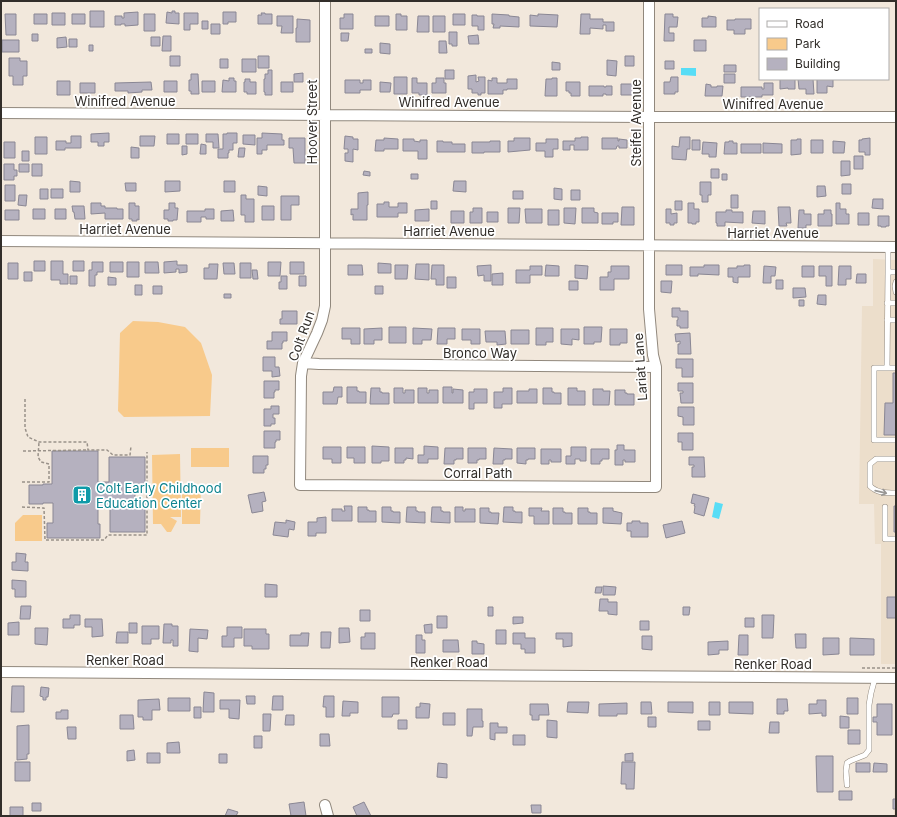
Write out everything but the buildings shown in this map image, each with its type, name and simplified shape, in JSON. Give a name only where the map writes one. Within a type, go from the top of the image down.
[{"type":"street","name":"Hoover Street","points":[[325,1],[325,243]]},
{"type":"street","name":"Steifel Avenue","points":[[649,1],[649,245]]},
{"type":"street","name":"Winifred Avenue","points":[[1,113],[896,117]]},
{"type":"street","name":"Harriet Avenue","points":[[1,241],[892,247]]},
{"type":"street","name":"Colt Run","points":[[300,485],[303,363],[317,333],[325,306],[325,243]]},
{"type":"street","name":"Lariat Lane","points":[[649,245],[649,309],[653,355],[656,367],[656,487]]},
{"type":"street","name":"Bronco Way","points":[[303,363],[327,365],[656,367]]},
{"type":"street","name":"Corral Path","points":[[300,485],[656,487]]},
{"type":"street","name":"Renker Road","points":[[1,672],[896,678]]},
{"type":"street","points":[[325,805],[328,816]]},
{"type":"lane","points":[[886,368],[888,272],[892,247]]},
{"type":"lane","points":[[888,272],[896,272]]},
{"type":"lane","points":[[896,282],[896,292]]},
{"type":"lane","points":[[888,303],[896,303]]},
{"type":"lane","points":[[887,320],[896,320]]},
{"type":"lane","points":[[896,368],[874,368],[874,440],[896,440]]},
{"type":"lane","points":[[896,459],[876,459],[870,464],[870,486],[874,490],[880,492],[896,493]]},
{"type":"lane","points":[[885,506],[885,539],[896,539]]},
{"type":"lane","points":[[846,785],[846,771],[848,763],[865,755],[869,750],[869,705],[875,678]]},
{"type":"path","points":[[25,399],[25,428],[28,437],[39,442],[87,442],[88,450]]},
{"type":"path","points":[[22,482],[49,482],[49,464],[41,462],[38,458],[39,442]]},
{"type":"path","points":[[23,451],[107,450],[113,455],[130,455],[132,446]]},
{"type":"path","points":[[22,507],[44,508],[45,540],[104,540],[108,535],[147,535],[147,452]]},
{"type":"shaded area","points":[[873,259],[896,260],[896,664],[881,664],[881,544],[875,544],[874,504],[859,504],[862,306],[873,306]]},
{"type":"shaded area","points":[[896,687],[896,816],[894,816]]},
{"type":"green space","points":[[133,321],[158,322],[185,327],[201,343],[212,375],[210,416],[124,417],[118,411],[120,333]]},
{"type":"green space","points":[[191,448],[229,448],[229,467],[191,467]]},
{"type":"green space","points":[[180,454],[181,517],[170,517],[177,521],[171,532],[167,532],[161,524],[153,524],[152,455]]},
{"type":"green space","points":[[182,485],[201,485],[200,524],[182,524]]},
{"type":"green space","points":[[23,515],[42,515],[42,541],[15,541],[15,523]]},
{"type":"water","points":[[681,68],[696,68],[696,76],[681,75]]},
{"type":"water","points":[[715,502],[723,504],[719,519],[712,517]]},
{"type":"place","name":"Colt Early Childhood Education Center","points":[[82,495]]}]
